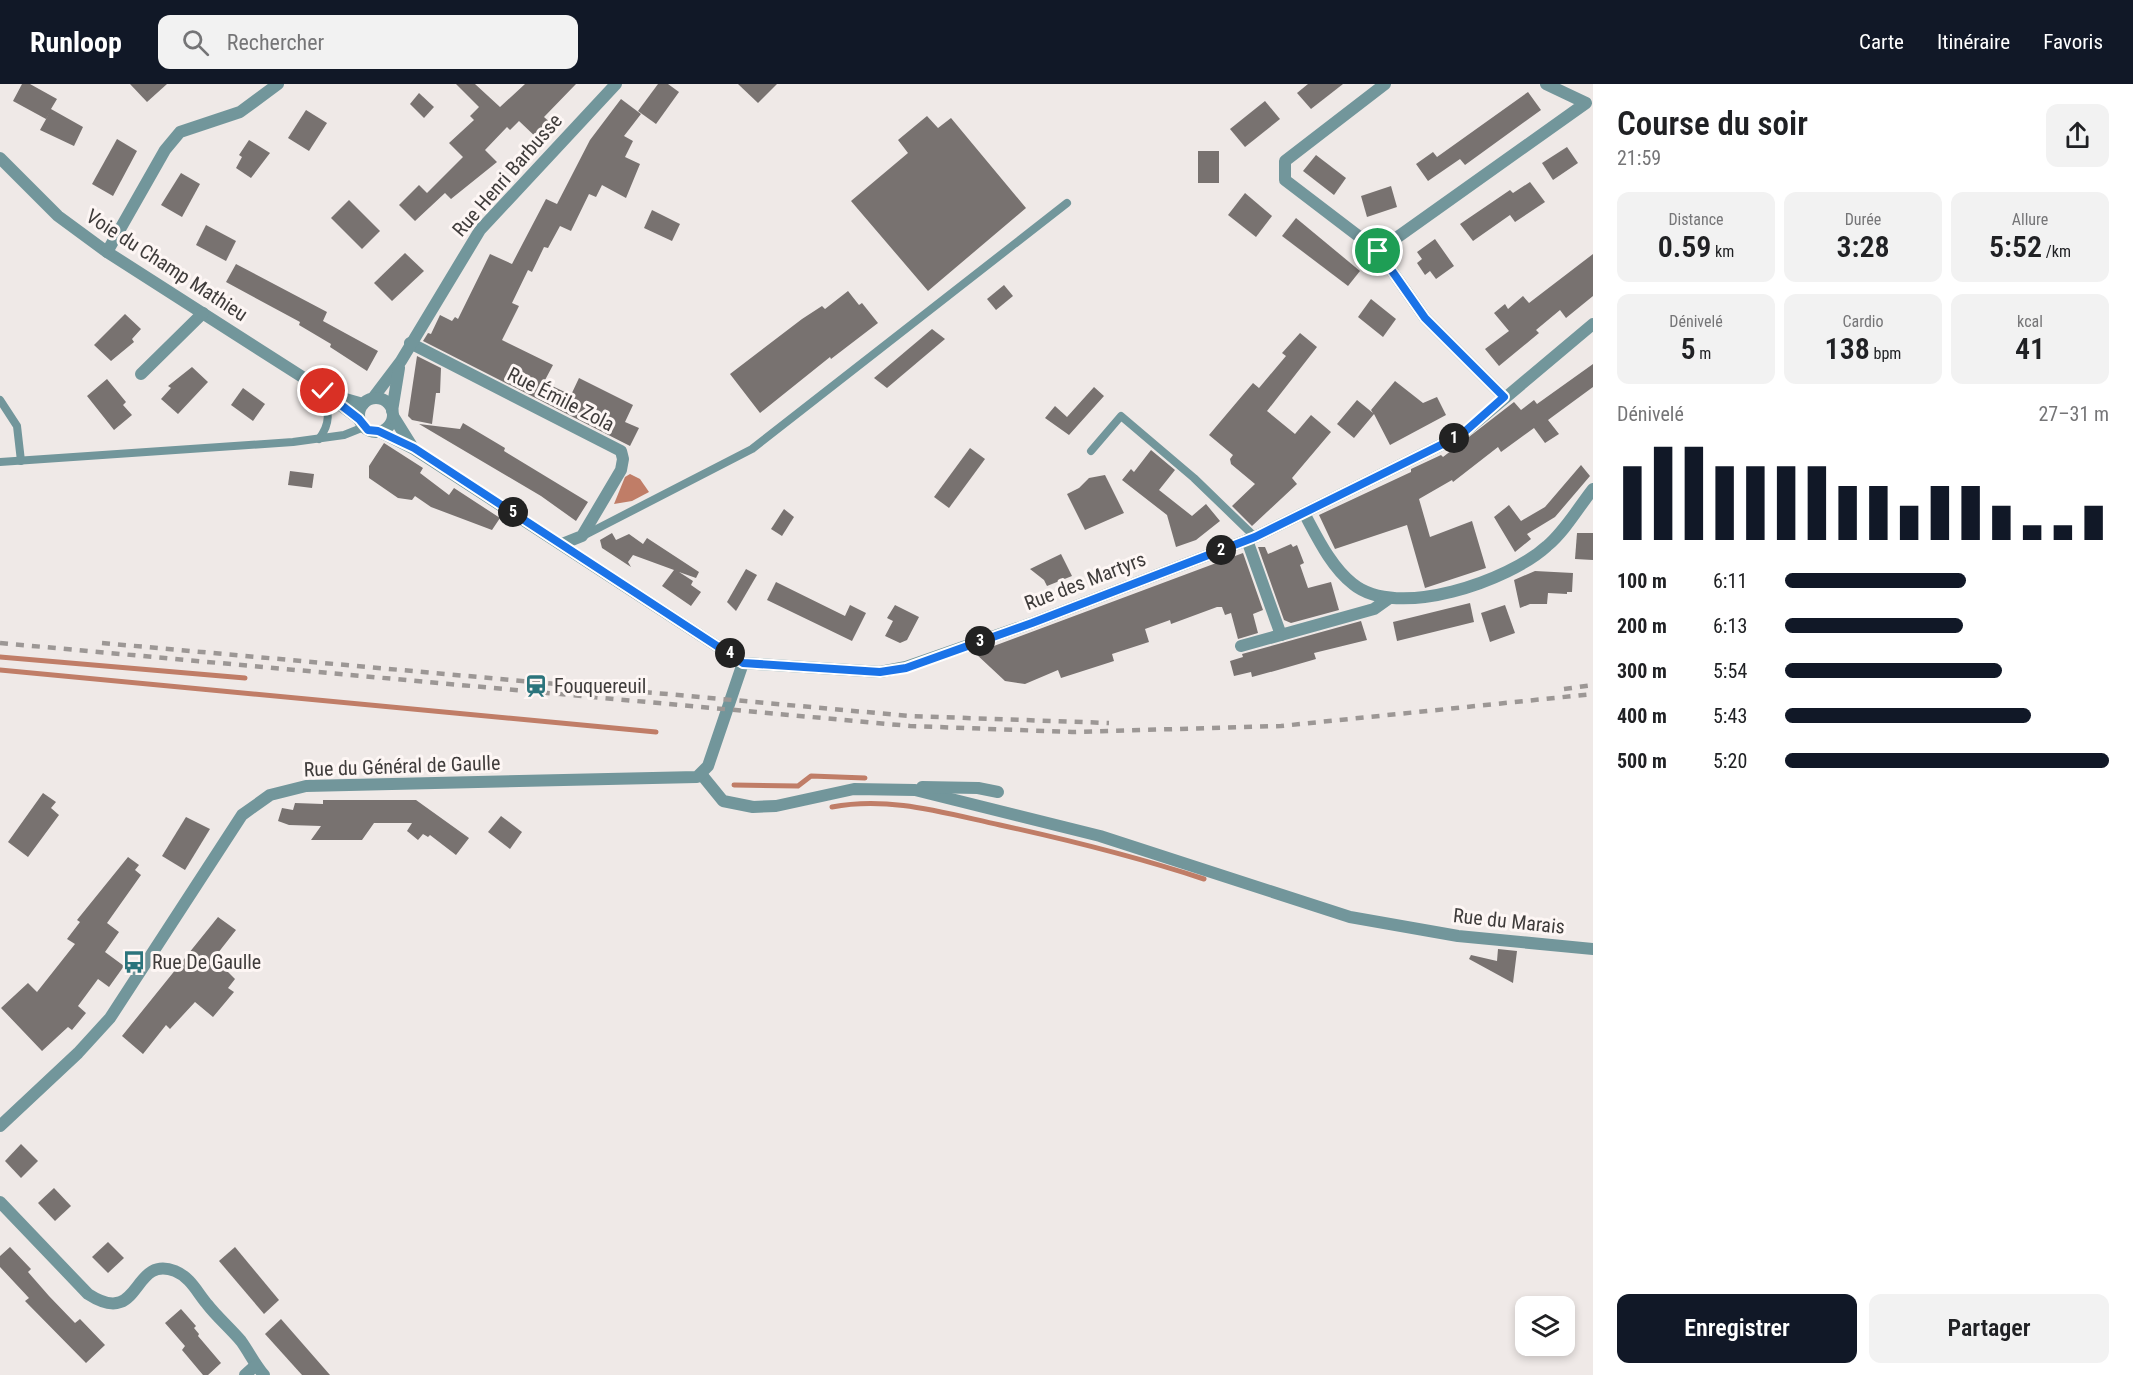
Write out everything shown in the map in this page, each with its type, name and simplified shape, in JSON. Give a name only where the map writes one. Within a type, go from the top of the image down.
[{"type":"street","points":[[107,252],[165,150],[180,132],[240,112],[278,84]]},
{"type":"street","name":"Rue Henri Barbusse","points":[[392,413],[394,386],[401,362],[410,343],[480,230],[616,84]]},
{"type":"street","points":[[1385,84],[1285,161],[1285,180],[1378,251],[1425,318],[1504,397]]},
{"type":"street","points":[[1378,251],[1586,103],[1546,84]]},
{"type":"street","name":"Voie du Champ Mathieu","points":[[0,158],[58,216],[107,252],[323,391],[362,423]]},
{"type":"street","points":[[141,374],[202,313]]},
{"type":"street","name":"Rue des Martyrs","points":[[562,544],[743,663],[864,673],[896,670],[1032,623],[1251,539],[1304,513],[1461,435],[1593,324]]},
{"type":"street","name":"Rue Émile Zola","points":[[410,343],[621,451],[624,459],[621,470],[582,536]]},
{"type":"street","name":"Rue Henri Barbusse","points":[[368,401],[401,362]]},
{"type":"street","name":"Voie du Champ Mathieu","points":[[323,391],[368,401]]},
{"type":"street","points":[[414,448],[387,402],[368,401],[362,423],[414,448],[562,544],[582,536]]},
{"type":"street","points":[[378,431],[388,426],[392,413]]},
{"type":"street","points":[[1304,513],[1339,570],[1353,584],[1369,594],[1388,599],[1459,591],[1488,581],[1522,565],[1548,546],[1593,489]]},
{"type":"street","points":[[1251,539],[1281,635]]},
{"type":"street","points":[[1241,646],[1374,609],[1388,599]]},
{"type":"street","points":[[743,663],[708,766],[701,774],[723,801],[753,807],[776,806],[854,789],[957,787],[998,792]]},
{"type":"street","name":"Rue du Général de Gaulle","points":[[0,1126],[78,1053],[110,1018],[242,815],[270,795],[306,786],[693,778],[701,774]]},
{"type":"street","name":"Rue du Marais","points":[[901,789],[956,799],[1055,823],[1209,869],[1350,917],[1420,929],[1593,949]]},
{"type":"street","points":[[0,1202],[88,1294],[111,1305],[123,1303],[131,1296],[143,1277],[162,1269],[186,1277],[208,1306],[242,1342],[260,1370],[245,1375]]},
{"type":"lane","points":[[582,536],[752,449],[1067,203]]},
{"type":"lane","points":[[319,439],[327,429],[330,413],[323,391]]},
{"type":"lane","points":[[0,400],[17,426],[21,461]]},
{"type":"lane","points":[[1091,451],[1121,416],[1194,478],[1251,539]]},
{"type":"lane","points":[[0,462],[319,439],[344,435],[362,423]]},
{"type":"shaded area","points":[[630,474],[640,479],[649,492],[632,501],[614,504],[625,477]]},
{"type":"building","points":[[22,84],[30,84],[57,99],[51,109],[83,127],[74,146],[40,130],[50,112],[46,119],[13,101]]},
{"type":"building","points":[[130,84],[167,84],[147,102]]},
{"type":"building","points":[[456,84],[475,84],[500,107],[525,84],[576,84],[544,117],[553,125],[539,140],[519,121],[510,130],[507,127],[485,150],[497,162],[451,199],[445,193],[415,221],[399,205],[419,185],[427,193],[463,157],[449,143],[474,120],[470,116],[479,107]]},
{"type":"building","points":[[658,84],[668,84],[679,92],[656,124],[638,111]]},
{"type":"building","points":[[738,84],[777,84],[758,103]]},
{"type":"building","points":[[1308,84],[1343,84],[1311,109],[1297,93]]},
{"type":"building","points":[[1528,92],[1541,110],[1465,165],[1460,159],[1428,181],[1416,164],[1433,152],[1437,157]]},
{"type":"building","points":[[419,93],[434,107],[424,118],[410,104]]},
{"type":"building","points":[[621,99],[641,114],[624,136],[633,141],[625,157],[640,164],[626,198],[602,185],[596,197],[589,194],[571,231],[560,226],[548,248],[544,247],[532,272],[528,270],[512,303],[519,306],[502,340],[553,365],[544,382],[571,395],[579,378],[633,405],[625,422],[639,428],[630,446],[423,341],[428,333],[431,334],[440,315],[452,321],[455,317],[458,319],[490,254],[512,264],[546,199],[557,204],[590,140]]},
{"type":"building","points":[[1265,101],[1280,119],[1245,147],[1230,129]]},
{"type":"building","points":[[306,110],[327,123],[309,151],[288,138]]},
{"type":"building","points":[[927,116],[938,128],[951,118],[1026,208],[928,291],[851,201],[908,153],[898,140]]},
{"type":"building","points":[[117,139],[137,151],[113,196],[92,184]]},
{"type":"building","points":[[249,140],[270,153],[251,178],[236,168],[242,157],[239,155]]},
{"type":"building","points":[[1567,147],[1578,163],[1553,180],[1542,163]]},
{"type":"building","points":[[1198,151],[1219,151],[1219,183],[1198,183]]},
{"type":"building","points":[[1316,155],[1346,178],[1334,195],[1303,171]]},
{"type":"building","points":[[181,173],[200,184],[182,217],[161,205]]},
{"type":"building","points":[[1530,182],[1545,202],[1515,222],[1510,215],[1473,241],[1460,224],[1510,190],[1513,193]]},
{"type":"building","points":[[1391,186],[1397,207],[1367,217],[1361,196]]},
{"type":"building","points":[[1245,193],[1272,216],[1256,237],[1228,215]]},
{"type":"building","points":[[349,200],[380,231],[362,249],[331,218]]},
{"type":"building","points":[[652,210],[680,224],[672,241],[644,228]]},
{"type":"building","points":[[1296,218],[1360,271],[1348,286],[1282,236]]},
{"type":"building","points":[[206,225],[236,241],[226,261],[196,245]]},
{"type":"building","points":[[1435,239],[1454,266],[1436,279],[1430,271],[1425,275],[1417,263],[1422,259],[1417,252]]},
{"type":"building","points":[[405,253],[424,271],[392,301],[374,283]]},
{"type":"building","points":[[1593,254],[1593,296],[1566,318],[1560,310],[1536,330],[1539,333],[1499,366],[1485,349],[1509,331],[1494,313],[1505,304],[1508,309],[1523,296],[1529,303]]},
{"type":"building","points":[[236,264],[327,312],[323,321],[378,351],[367,371],[330,347],[331,344],[299,325],[300,322],[226,282]]},
{"type":"building","points":[[1004,285],[1013,296],[996,310],[987,299]]},
{"type":"building","points":[[848,291],[859,305],[862,303],[878,323],[831,359],[830,357],[760,413],[730,374],[802,319],[822,306],[825,309]]},
{"type":"building","points":[[1371,299],[1396,319],[1383,337],[1358,317]]},
{"type":"building","points":[[125,314],[141,329],[132,339],[134,342],[111,361],[94,345]]},
{"type":"building","points":[[932,329],[945,339],[887,388],[874,378]]},
{"type":"building","points":[[1300,333],[1317,347],[1267,411],[1295,434],[1311,415],[1331,432],[1292,478],[1297,484],[1252,526],[1232,506],[1255,484],[1231,464],[1230,459],[1233,455],[1209,435],[1253,383],[1259,388],[1286,356],[1282,353]]},
{"type":"building","points":[[417,356],[441,368],[440,393],[436,393],[432,424],[412,420],[408,416]]},
{"type":"building","points":[[1593,364],[1593,387],[1548,420],[1559,434],[1545,443],[1534,428],[1501,452],[1498,447],[1453,482],[1452,480],[1419,499],[1430,537],[1472,521],[1486,568],[1425,588],[1407,525],[1335,549],[1319,515],[1411,472],[1411,469],[1441,455],[1443,457],[1514,402],[1521,410],[1534,400],[1537,404]]},
{"type":"building","points":[[192,367],[208,382],[178,414],[161,399],[171,388],[168,386]]},
{"type":"building","points":[[107,379],[126,402],[123,405],[132,415],[114,430],[87,396]]},
{"type":"building","points":[[1395,381],[1423,403],[1437,397],[1446,415],[1390,445],[1374,414],[1354,438],[1337,424],[1357,400],[1373,413],[1371,410]]},
{"type":"building","points":[[1094,387],[1104,396],[1069,435],[1045,418],[1055,406],[1067,417]]},
{"type":"building","points":[[243,388],[265,404],[253,421],[231,405]]},
{"type":"building","points":[[463,423],[588,502],[576,521],[541,496],[419,424],[460,429]]},
{"type":"building","points":[[384,443],[423,468],[420,473],[449,495],[454,488],[500,518],[492,530],[431,507],[415,496],[412,500],[398,498],[369,478],[369,466]]},
{"type":"building","points":[[970,448],[985,459],[949,508],[934,497]]},
{"type":"building","points":[[1151,450],[1175,470],[1159,490],[1192,516],[1206,504],[1220,521],[1196,540],[1176,547],[1167,515],[1122,480],[1131,469],[1134,472]]},
{"type":"building","points":[[1581,465],[1590,476],[1555,517],[1527,534],[1531,539],[1515,552],[1494,517],[1509,505],[1521,521],[1545,507]]},
{"type":"building","points":[[290,471],[314,474],[312,488],[288,485]]},
{"type":"building","points":[[1105,475],[1124,513],[1085,530],[1067,494],[1079,488],[1089,478]]},
{"type":"building","points":[[784,509],[794,517],[782,536],[771,529]]},
{"type":"building","points":[[612,533],[616,540],[629,534],[643,544],[647,538],[699,572],[696,578],[679,572],[693,581],[691,585],[701,592],[691,606],[662,586],[674,570],[633,555],[628,562],[631,567],[602,548],[600,540]]},
{"type":"building","points":[[1577,533],[1593,533],[1593,560],[1575,559]]},
{"type":"building","points":[[1291,544],[1293,547],[1297,545],[1304,563],[1300,565],[1308,588],[1331,582],[1339,610],[1291,623],[1284,620],[1258,547],[1265,547],[1268,554]]},
{"type":"building","points":[[1243,553],[1263,610],[1253,614],[1258,633],[1238,639],[1231,613],[1225,615],[1222,607],[1217,607],[1171,624],[1170,620],[1145,629],[1149,642],[1112,654],[1114,661],[1061,678],[1058,670],[1025,684],[1005,681],[975,653]]},
{"type":"building","points":[[1061,554],[1072,576],[1047,586],[1044,580],[1030,569]]},
{"type":"building","points":[[746,569],[757,575],[736,611],[727,602]]},
{"type":"building","points":[[1535,571],[1573,573],[1572,592],[1548,593],[1547,604],[1530,604],[1520,608],[1514,580]]},
{"type":"building","points":[[776,582],[845,616],[850,605],[866,613],[852,641],[767,600]]},
{"type":"building","points":[[1470,603],[1474,622],[1397,641],[1393,622]]},
{"type":"building","points":[[895,605],[919,617],[907,640],[900,643],[885,636],[893,621],[887,618]]},
{"type":"building","points":[[1505,605],[1515,633],[1490,642],[1481,613]]},
{"type":"building","points":[[1361,621],[1367,640],[1314,653],[1316,659],[1278,670],[1252,677],[1251,672],[1234,676],[1230,661],[1243,657],[1242,654]]},
{"type":"building","points":[[43,793],[56,802],[51,808],[59,815],[28,857],[8,842]]},
{"type":"building","points":[[323,800],[416,800],[469,838],[456,855],[430,835],[428,837],[423,834],[418,840],[407,831],[412,823],[374,823],[362,840],[311,840],[321,826],[289,825],[278,821],[282,808],[293,810],[295,803],[323,804]]},
{"type":"building","points":[[501,816],[522,832],[510,849],[488,832]]},
{"type":"building","points":[[186,817],[210,829],[185,870],[162,856]]},
{"type":"building","points":[[128,857],[139,865],[135,870],[141,875],[107,923],[119,932],[105,952],[124,966],[109,987],[98,979],[78,1006],[86,1013],[72,1030],[68,1027],[42,1051],[1,1008],[28,983],[37,992],[75,944],[67,939],[80,922],[77,920]]},
{"type":"building","points":[[218,917],[236,930],[214,958],[235,979],[228,988],[234,992],[213,1017],[195,1002],[170,1029],[166,1025],[143,1054],[122,1036]]},
{"type":"building","points":[[1498,949],[1517,951],[1513,983],[1469,959],[1471,955],[1497,961]]},
{"type":"building","points":[[21,1144],[38,1161],[21,1178],[5,1161]]},
{"type":"building","points":[[54,1188],[71,1206],[55,1221],[38,1203]]},
{"type":"building","points":[[108,1242],[124,1258],[108,1273],[92,1257]]},
{"type":"building","points":[[10,1247],[31,1269],[28,1272],[75,1323],[80,1319],[105,1345],[86,1363],[25,1301],[29,1298],[0,1267],[0,1256]]},
{"type":"building","points":[[235,1247],[279,1300],[264,1314],[219,1261]]},
{"type":"building","points":[[181,1309],[196,1326],[194,1328],[198,1336],[221,1363],[208,1375],[203,1375],[182,1350],[185,1346],[165,1323]]},
{"type":"building","points":[[281,1319],[330,1375],[302,1375],[265,1334]]},
{"type":"waterway","points":[[0,657],[245,678]]},
{"type":"waterway","points":[[0,670],[656,732]]},
{"type":"waterway","points":[[734,785],[798,786],[811,776],[865,778]]},
{"type":"waterway","points":[[832,807],[874,803],[937,811],[1103,849],[1204,879]]},
{"type":"railway","points":[[0,643],[910,726],[1072,732],[1281,726],[1593,694]]},
{"type":"railway","points":[[102,643],[910,716],[1109,723]]},
{"type":"railway","points":[[1564,689],[1593,685]]},
{"type":"place","name":"Fouquereuil","points":[[536,686]]},
{"type":"place","name":"Rue De Gaulle","points":[[134,962]]},
{"type":"route","points":[[323,391],[359,419],[368,430],[378,431],[414,448],[743,663],[864,673],[896,670],[1032,623],[1255,537],[1381,472],[1461,435],[1493,408],[1504,397],[1425,318],[1378,251]]}]
